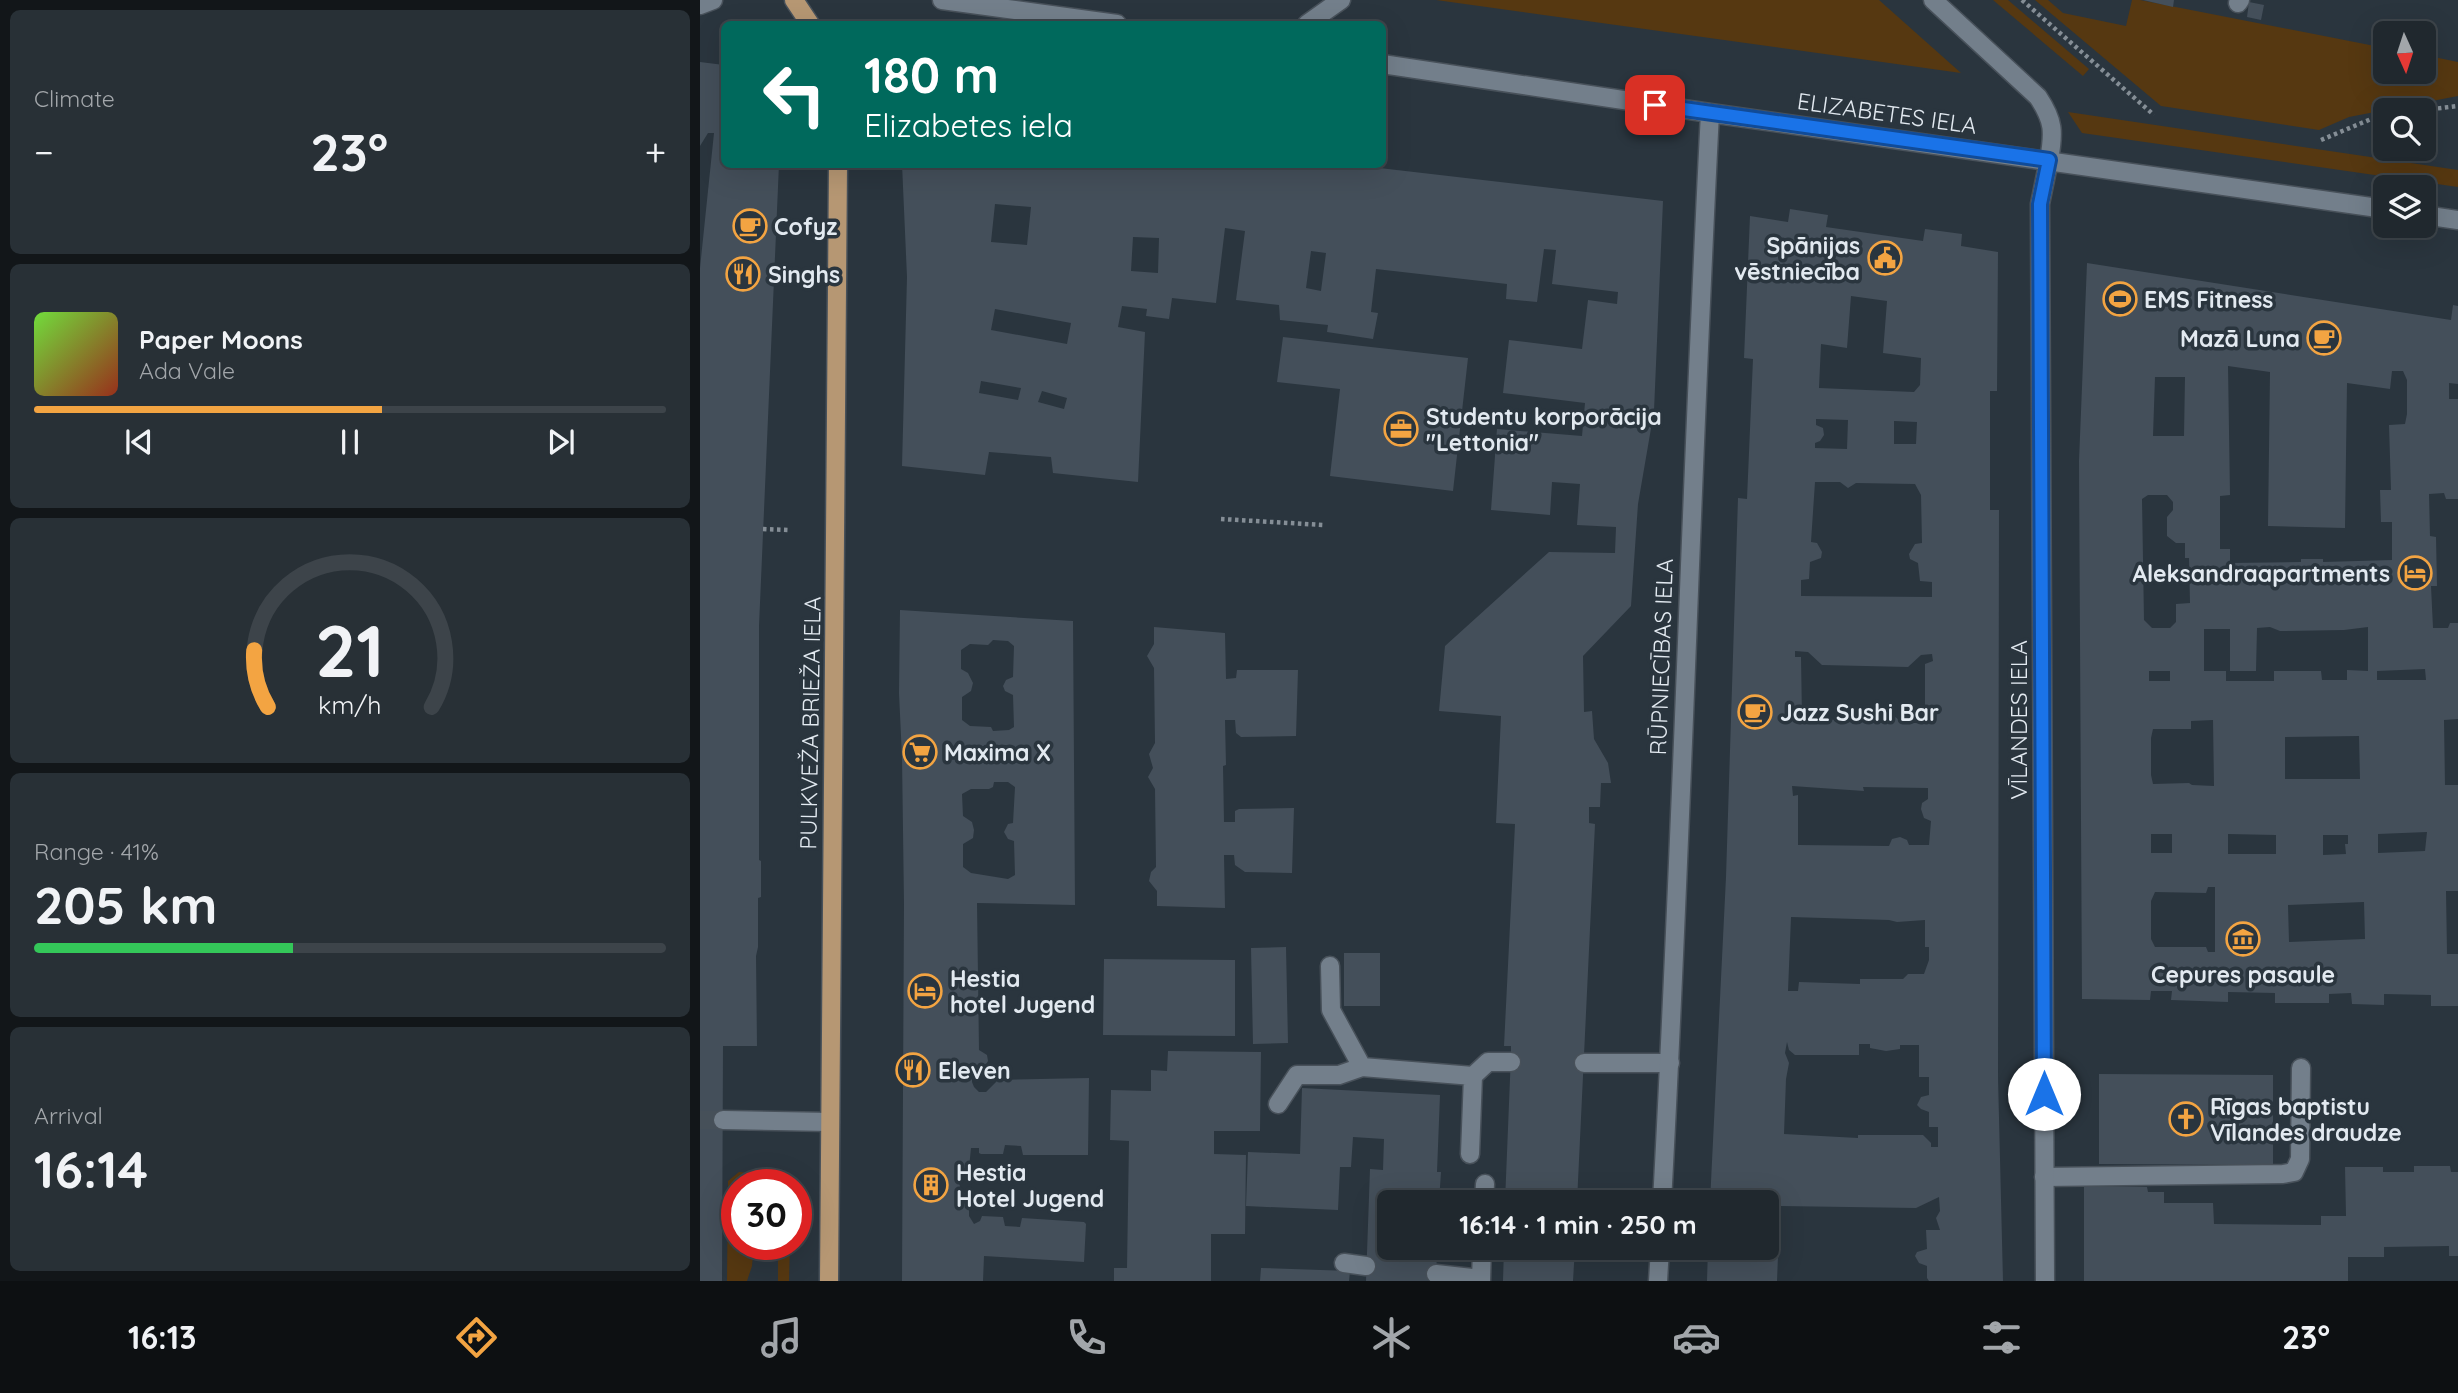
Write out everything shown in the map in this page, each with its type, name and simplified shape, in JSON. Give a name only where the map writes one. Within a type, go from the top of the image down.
[{"type":"main road","points":[[794,0],[808,21]]},
{"type":"main road","name":"PULKVEŽA BRIEŽA IELA","points":[[829,1281],[838,168]]},
{"type":"street","points":[[700,5],[713,0]]},
{"type":"street","points":[[942,0],[1095,21]]},
{"type":"street","points":[[1311,21],[1340,0]]},
{"type":"street","name":"VĪLANDES IELA","points":[[1933,0],[2038,97],[2049,114],[2053,134],[2040,204],[2045,1281]]},
{"type":"street","name":"ELIZABETES IELA","points":[[1386,65],[2373,207]]},
{"type":"street","name":"RŪPNIECĪBAS IELA","points":[[1663,1190],[1710,113]]},
{"type":"street","points":[[2436,217],[2458,220]]},
{"type":"street","points":[[1330,966],[1331,1010],[1362,1067]]},
{"type":"street","points":[[1469,1154],[1473,1076],[1488,1062],[1511,1062]]},
{"type":"street","points":[[1584,1063],[1670,1063]]},
{"type":"street","points":[[1278,1104],[1297,1075],[1339,1076],[1362,1067],[1473,1076]]},
{"type":"street","points":[[2044,1177],[2294,1172],[2300,1159],[2301,1068]]},
{"type":"street","points":[[723,1120],[831,1122]]},
{"type":"street","points":[[1485,1184],[1485,1190]]},
{"type":"street","points":[[1436,1274],[1481,1280],[1482,1260]]},
{"type":"street","points":[[1658,1281],[1659,1260]]},
{"type":"street","points":[[1344,1263],[1366,1266]]},
{"type":"path","points":[[2022,0],[2154,115]]},
{"type":"path","points":[[2436,109],[2458,106]]},
{"type":"path","points":[[2321,140],[2373,118]]},
{"type":"path","points":[[1221,519],[1323,525]]},
{"type":"path","points":[[763,529],[788,530]]},
{"type":"shaded area","points":[[1436,0],[1879,0],[1961,73]]},
{"type":"shaded area","points":[[1993,0],[2008,0],[2089,69],[2083,76]]},
{"type":"shaded area","points":[[2035,0],[2048,0],[2063,13],[2126,26],[2132,0],[2140,0],[2373,46],[2373,84],[2436,84],[2436,57],[2458,62],[2458,96],[2436,100],[2436,98],[2373,98],[2373,112],[2349,117],[2319,130],[2161,106]]},
{"type":"shaded area","points":[[2068,112],[2373,157],[2373,161],[2397,161],[2458,170],[2458,187],[2436,184],[2436,175],[2374,175],[2082,133]]},
{"type":"shaded area","points":[[727,1260],[753,1260],[747,1281],[727,1281]]},
{"type":"shaded area","points":[[778,1260],[790,1260],[789,1281],[778,1281]]},
{"type":"building","points":[[2143,0],[2174,0],[2173,7]]},
{"type":"building","points":[[2249,2],[2264,5],[2261,20],[2247,17]]},
{"type":"building","points":[[700,62],[721,65],[721,168],[779,168],[759,626],[761,897],[758,898],[756,956],[757,1046],[723,1046],[722,1281],[700,1281],[700,268],[714,133],[708,133],[700,146]]},
{"type":"building","points":[[902,168],[1379,168],[1663,201],[1654,411],[1638,504],[1631,606],[1583,656],[1584,712],[1592,711],[1594,739],[1608,763],[1611,783],[1601,783],[1600,807],[1589,807],[1589,823],[1595,824],[1578,1190],[1505,1190],[1511,1046],[1504,1046],[1515,824],[1496,823],[1501,716],[1439,711],[1445,646],[1549,552],[1615,553],[1616,527],[1577,525],[1580,484],[1552,482],[1550,515],[1491,510],[1497,429],[1582,436],[1585,403],[1503,393],[1509,340],[1582,349],[1588,300],[1617,304],[1618,292],[1552,284],[1556,250],[1544,249],[1537,302],[1506,299],[1507,284],[1376,269],[1371,312],[1378,313],[1373,339],[1327,332],[1328,325],[1280,320],[1279,305],[1236,300],[1245,231],[1225,228],[1216,303],[1172,298],[1169,319],[1146,316],[1147,309],[1122,306],[1118,327],[1145,332],[1138,482],[1053,473],[1051,457],[989,452],[985,475],[902,466],[907,277]],"holes":[[[995,204],[1031,207],[1027,245],[991,242]],[[1133,237],[1159,238],[1158,273],[1131,271]],[[1311,251],[1326,253],[1321,291],[1306,288]],[[995,309],[1071,323],[1067,344],[991,330]],[[981,381],[1021,388],[1018,400],[979,393]],[[1042,391],[1067,398],[1064,409],[1038,402]]]},
{"type":"building","points":[[1790,209],[1828,215],[1826,227],[1923,241],[1925,229],[1962,234],[1961,246],[1998,252],[1997,391],[1990,391],[1990,510],[1999,510],[1998,1077],[2003,1281],[1929,1281],[1927,1266],[1919,1263],[1915,1256],[1917,1252],[1927,1249],[1926,1230],[1940,1230],[1936,1218],[1940,1211],[1939,1197],[1916,1208],[1780,1206],[1779,1231],[1779,1190],[1711,1190],[1726,877],[1738,498],[1747,499],[1753,359],[1744,358],[1750,216],[1788,222]],"holes":[[[1851,296],[1887,301],[1883,353],[1921,358],[1920,385],[1914,392],[1819,388],[1821,344],[1847,348]],[[1816,419],[1848,420],[1847,449],[1815,448],[1815,443],[1824,435],[1823,428],[1816,425]],[[1894,421],[1917,422],[1916,444],[1894,444]],[[1815,482],[1840,482],[1848,488],[1856,483],[1915,484],[1921,495],[1922,543],[1915,544],[1909,554],[1910,559],[1918,563],[1920,581],[1932,582],[1932,597],[1801,596],[1801,580],[1809,579],[1810,562],[1821,558],[1822,552],[1817,543],[1811,542]],[[1795,651],[1808,652],[1822,665],[1908,667],[1921,655],[1932,654],[1933,661],[1925,664],[1925,723],[1906,723],[1906,719],[1899,720],[1888,711],[1879,714],[1875,722],[1802,718],[1801,657],[1795,657]],[[1792,786],[1864,791],[1863,787],[1928,788],[1928,799],[1922,803],[1921,809],[1924,818],[1931,821],[1929,845],[1909,845],[1907,840],[1900,837],[1892,839],[1889,846],[1798,845],[1798,795],[1793,796]],[[1791,917],[1897,922],[1925,920],[1925,947],[1929,947],[1929,960],[1924,974],[1908,974],[1903,979],[1860,979],[1860,984],[1799,982],[1798,991],[1788,991]],[[1787,1042],[1789,1050],[1795,1055],[1859,1055],[1859,1044],[1870,1044],[1870,1048],[1886,1051],[1900,1049],[1900,1045],[1919,1045],[1919,1077],[1929,1077],[1929,1095],[1921,1097],[1917,1105],[1929,1112],[1929,1127],[1938,1127],[1938,1147],[1931,1147],[1931,1143],[1923,1135],[1858,1135],[1858,1138],[1784,1134],[1789,1063],[1785,1053]]]},
{"type":"building","points":[[2087,263],[2451,320],[2453,305],[2458,306],[2458,384],[2449,383],[2449,399],[2458,399],[2458,499],[2446,499],[2444,493],[2429,494],[2430,536],[2436,537],[2437,586],[2431,586],[2433,628],[2448,628],[2450,623],[2458,623],[2458,719],[2444,720],[2445,785],[2458,785],[2458,891],[2446,891],[2447,954],[2458,954],[2458,1006],[2431,1006],[2431,995],[2384,994],[2384,1005],[2352,1004],[2351,993],[2329,994],[2329,1003],[2275,1003],[2275,993],[2228,992],[2228,1002],[2171,1000],[2172,991],[2151,991],[2150,1000],[2082,999],[2079,461]],"holes":[[[2228,366],[2270,372],[2268,526],[2345,528],[2347,383],[2390,389],[2392,371],[2403,371],[2407,380],[2407,414],[2405,424],[2389,425],[2391,490],[2380,490],[2381,522],[2392,522],[2392,560],[2323,562],[2323,559],[2301,559],[2301,562],[2230,563],[2230,549],[2220,549],[2220,496],[2230,495]],[[2155,377],[2185,377],[2184,436],[2153,436]],[[2148,495],[2167,495],[2173,502],[2173,510],[2167,517],[2167,536],[2176,543],[2185,543],[2185,558],[2189,558],[2190,603],[2176,604],[2176,622],[2170,628],[2152,628],[2144,620],[2142,499]],[[2270,627],[2280,631],[2368,627],[2368,671],[2347,670],[2347,680],[2322,680],[2321,671],[2274,671],[2274,681],[2226,681],[2226,671],[2204,671],[2204,629],[2230,629],[2230,671],[2256,671],[2257,628]],[[2425,669],[2426,680],[2377,680],[2377,671]],[[2149,671],[2170,671],[2170,681],[2149,681]],[[2213,720],[2214,786],[2189,783],[2153,784],[2153,729],[2191,729],[2191,721]],[[2359,736],[2360,779],[2285,779],[2285,737]],[[2427,832],[2425,851],[2378,853],[2378,834]],[[2151,834],[2172,834],[2172,853],[2151,853]],[[2228,834],[2276,835],[2276,854],[2228,854]],[[2323,835],[2348,835],[2348,844],[2345,844],[2346,854],[2323,855]],[[2208,887],[2215,887],[2215,952],[2208,952],[2206,947],[2155,947],[2151,939],[2151,901],[2155,892],[2206,893]],[[2364,902],[2365,939],[2289,942],[2288,905]]]},
{"type":"building","points":[[1283,337],[1468,358],[1453,491],[1330,476],[1340,389],[1277,382]]},
{"type":"building","points":[[900,610],[1073,621],[1075,905],[977,903],[979,1050],[987,1055],[988,1061],[983,1070],[972,1076],[972,1082],[979,1092],[986,1092],[998,1080],[1089,1078],[1088,1155],[1023,1155],[1021,1146],[1005,1145],[1003,1154],[981,1154],[979,1148],[971,1148],[969,1168],[962,1174],[959,1183],[961,1190],[969,1198],[969,1216],[974,1224],[980,1221],[982,1216],[1003,1217],[1005,1226],[1020,1227],[1022,1218],[1084,1222],[1084,1262],[984,1256],[983,1281],[902,1281],[904,903],[899,693]],"holes":[[[993,640],[1008,641],[1014,646],[1013,677],[1006,680],[1003,686],[1005,691],[1013,695],[1014,727],[1009,730],[993,731],[991,727],[970,726],[962,720],[962,697],[971,691],[973,683],[968,673],[961,669],[961,650],[970,644],[988,645]],[[994,782],[1008,782],[1015,787],[1013,823],[1008,824],[1004,832],[1008,839],[1014,841],[1015,875],[1008,879],[971,873],[963,867],[963,844],[973,838],[974,830],[972,822],[963,816],[962,794],[971,789],[989,789]]]},
{"type":"building","points":[[1154,627],[1225,633],[1226,679],[1236,678],[1237,670],[1298,670],[1296,736],[1241,737],[1236,733],[1235,720],[1225,720],[1224,822],[1235,822],[1235,811],[1239,809],[1294,808],[1292,873],[1245,872],[1235,865],[1234,855],[1224,855],[1225,908],[1157,906],[1157,891],[1149,881],[1151,872],[1156,867],[1155,789],[1148,777],[1153,768],[1149,754],[1155,743],[1154,668],[1147,656],[1154,644]]},
{"type":"building","points":[[1286,947],[1288,1043],[1253,1044],[1251,948]]},
{"type":"building","points":[[1344,953],[1380,953],[1380,1006],[1344,1006]]},
{"type":"building","points":[[1104,959],[1235,960],[1235,1036],[1103,1035]]},
{"type":"building","points":[[1168,1051],[1261,1052],[1260,1131],[1214,1131],[1214,1154],[1246,1155],[1245,1234],[1211,1234],[1211,1281],[1114,1281],[1114,1268],[1127,1268],[1129,1141],[1110,1140],[1111,1090],[1151,1091],[1151,1070],[1167,1071]]},
{"type":"building","name":"Rīgas baptistu Vīlandes draudze","points":[[2099,1074],[2273,1075],[2273,1165],[2099,1164]]},
{"type":"building","points":[[1302,1088],[1440,1095],[1437,1172],[1441,1172],[1440,1190],[1377,1190],[1377,1260],[1437,1260],[1436,1281],[1366,1281],[1370,1169],[1383,1170],[1384,1139],[1353,1137],[1351,1167],[1340,1167],[1338,1210],[1246,1206],[1248,1152],[1300,1154]]},
{"type":"building","points":[[2414,1166],[2450,1166],[2451,1172],[2458,1172],[2458,1256],[2449,1256],[2449,1246],[2384,1247],[2384,1257],[2348,1257],[2348,1281],[2084,1281],[2084,1186],[2147,1187],[2148,1192],[2164,1192],[2164,1203],[2213,1203],[2214,1224],[2321,1225],[2321,1216],[2346,1216],[2345,1167],[2383,1167],[2383,1172],[2414,1172]]},
{"type":"building","points":[[1504,1260],[1574,1260],[1573,1281],[1503,1281]]},
{"type":"building","points":[[1708,1260],[1778,1260],[1777,1281],[1707,1281]]},
{"type":"building","points":[[1261,1268],[1350,1271],[1349,1281],[1260,1281]]},
{"type":"tunnel","points":[[700,1120],[723,1120]]},
{"type":"place","name":"Cofyz","points":[[750,226]]},
{"type":"place","name":"Spānijas vēstniecība","points":[[1885,258]]},
{"type":"place","name":"Singhs","points":[[743,274]]},
{"type":"place","name":"EMS Fitness","points":[[2120,299]]},
{"type":"place","name":"Mazā Luna","points":[[2324,338]]},
{"type":"place","name":"Studentu korporācija \"Lettonia\"","points":[[1401,429]]},
{"type":"place","name":"Aleksandraapartments","points":[[2415,573]]},
{"type":"place","name":"Jazz Sushi Bar","points":[[1755,712]]},
{"type":"place","name":"Maxima X","points":[[920,752]]},
{"type":"place","name":"Cepures pasaule","points":[[2243,939]]},
{"type":"place","name":"Hestia hotel Jugend","points":[[925,991]]},
{"type":"place","name":"Eleven","points":[[913,1070]]},
{"type":"place","name":"Rīgas baptistu Vīlandes draudze","points":[[2186,1119]]},
{"type":"place","name":"Hestia Hotel Jugend","points":[[931,1185]]},
{"type":"route","points":[[1655,105],[2049,160],[2040,204],[2044,1094]]}]
